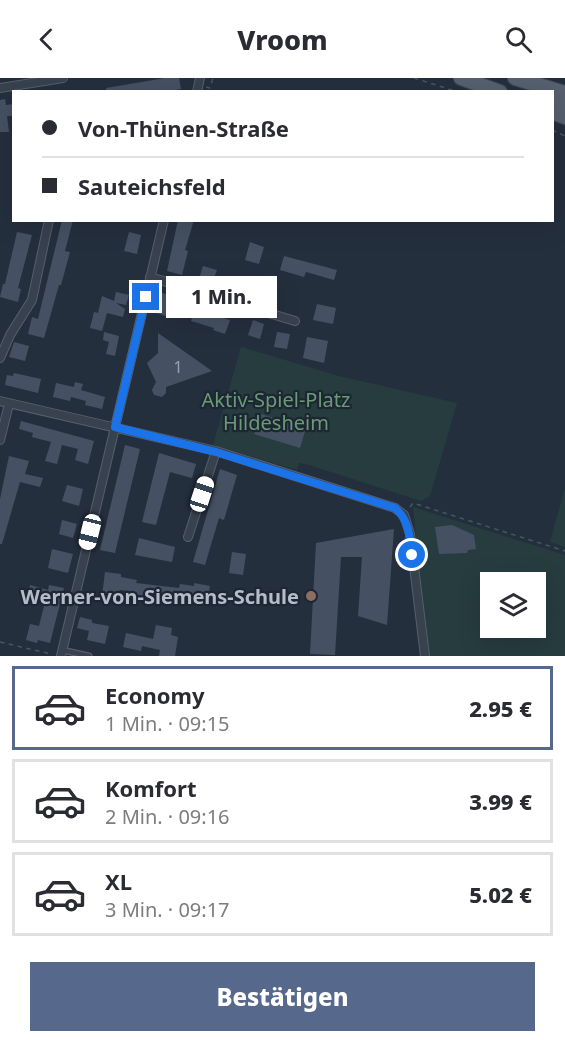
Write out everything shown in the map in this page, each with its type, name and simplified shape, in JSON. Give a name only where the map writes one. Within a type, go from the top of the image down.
[{"type":"main road","points":[[461,78],[494,90]]},
{"type":"main road","points":[[504,78],[530,90]]},
{"type":"main road","points":[[515,78],[565,93]]},
{"type":"street","points":[[0,88],[63,78]]},
{"type":"street","points":[[0,358],[9,335],[32,300],[49,222]]},
{"type":"street","points":[[61,654],[164,222]]},
{"type":"street","points":[[150,277],[295,321]]},
{"type":"street","points":[[0,440],[4,403],[216,452],[395,508],[404,515],[410,534],[424,656]]},
{"type":"street","points":[[188,537],[216,452]]},
{"type":"lane","points":[[61,654],[89,656]]},
{"type":"path","points":[[414,78],[452,90]]},
{"type":"path","points":[[404,515],[413,503],[565,551]]},
{"type":"path","points":[[0,642],[61,654]]},
{"type":"green space","name":"Aktiv-Spiel-Platz Hildesheim","points":[[241,347],[339,376],[457,403],[430,496],[421,501],[306,464],[299,463],[297,470],[213,445]]},
{"type":"green space","points":[[565,487],[565,547],[550,542]]},
{"type":"green space","points":[[413,507],[565,555],[565,656],[428,656]]},
{"type":"building","points":[[165,78],[179,78],[181,89],[106,90],[106,88]]},
{"type":"building","points":[[5,99],[6,105],[12,104],[12,116],[7,116],[9,132],[0,132],[0,100]]},
{"type":"building","points":[[62,222],[72,222],[65,251],[70,252],[44,338],[28,334],[32,317],[38,319]]},
{"type":"building","points":[[178,222],[193,222],[185,250],[188,251],[182,275],[167,271]]},
{"type":"building","points":[[17,232],[32,235],[18,288],[21,289],[18,302],[0,297]]},
{"type":"building","points":[[129,232],[141,235],[137,254],[124,251]]},
{"type":"building","points":[[250,242],[264,247],[259,264],[245,260]]},
{"type":"building","points":[[284,256],[337,270],[334,280],[306,272],[304,277],[280,270]]},
{"type":"building","points":[[203,266],[217,270],[211,286],[198,282]]},
{"type":"building","points":[[236,278],[249,283],[244,299],[231,295]]},
{"type":"building","points":[[265,282],[276,286],[270,304],[259,301]]},
{"type":"building","points":[[116,292],[129,295],[126,305],[116,303],[125,309],[123,317],[107,313],[102,331],[90,328],[94,312],[98,313],[102,296],[114,301]]},
{"type":"building","points":[[162,293],[178,297],[172,318],[156,313]]},
{"type":"building","points":[[317,304],[336,308],[333,324],[313,320]]},
{"type":"building","points":[[195,306],[230,320],[225,334],[191,321]]},
{"type":"building","points":[[253,320],[264,324],[260,339],[248,335]]},
{"type":"building","points":[[104,332],[119,336],[115,356],[106,354],[109,342],[103,340]]},
{"type":"building","points":[[277,332],[290,334],[287,349],[274,347]]},
{"type":"building","points":[[158,333],[212,371],[166,387],[166,393],[162,397],[154,395],[152,390],[156,382],[147,363],[158,353]]},
{"type":"building","points":[[307,337],[328,341],[324,363],[303,358]]},
{"type":"building","points":[[14,342],[29,346],[25,361],[9,357]]},
{"type":"building","points":[[14,373],[41,379],[38,393],[5,385],[7,375],[13,376]]},
{"type":"building","points":[[75,382],[83,384],[81,390],[105,397],[102,409],[85,405],[86,401],[71,397],[70,401],[53,397],[56,383],[74,387]]},
{"type":"building","points":[[261,414],[306,428],[300,448],[254,434]]},
{"type":"building","points":[[21,421],[94,441],[88,464],[75,460],[78,449],[62,445],[57,464],[45,461],[51,442],[32,437],[33,433],[19,429]]},
{"type":"building","points":[[125,445],[140,449],[115,553],[100,550]]},
{"type":"building","points":[[159,453],[196,464],[192,478],[170,472],[156,525],[142,522]]},
{"type":"building","points":[[9,456],[29,461],[25,474],[43,478],[40,487],[20,482],[2,544],[0,544],[0,499]]},
{"type":"building","points":[[220,469],[237,475],[224,520],[219,518],[205,565],[193,562]]},
{"type":"building","points":[[67,485],[83,489],[79,506],[62,501]]},
{"type":"building","points":[[62,520],[77,524],[73,538],[59,534]]},
{"type":"building","points":[[452,525],[474,535],[476,549],[468,550],[467,553],[439,554],[435,527]]},
{"type":"building","points":[[394,529],[387,625],[358,616],[362,557],[341,557],[335,655],[310,654],[316,543]]},
{"type":"building","points":[[139,538],[175,547],[172,562],[135,555]]},
{"type":"building","points":[[52,549],[73,554],[68,573],[48,568]]},
{"type":"building","points":[[232,552],[246,554],[243,575],[229,573]]},
{"type":"building","points":[[105,572],[121,574],[121,577],[137,580],[136,583],[179,588],[180,584],[194,586],[194,583],[210,586],[208,597],[194,595],[193,599],[178,596],[178,600],[136,595],[136,592],[120,590],[118,598],[102,596]]},
{"type":"building","points":[[30,585],[48,590],[49,585],[64,588],[50,643],[26,640],[30,624],[39,626],[45,602],[27,598]]},
{"type":"building","points":[[80,617],[92,620],[92,623],[109,626],[105,644],[87,640],[89,631],[77,628]]},
{"type":"building","points":[[156,625],[172,628],[171,635],[178,637],[175,656],[159,656],[160,650],[142,646],[141,651],[123,647],[126,633],[153,639]]},
{"type":"place","name":"Werner-von-Siemens-Schule","points":[[311,596]]},
{"type":"route","points":[[146,297],[115,427],[216,452],[395,508],[404,515],[410,534],[412,555]]}]
